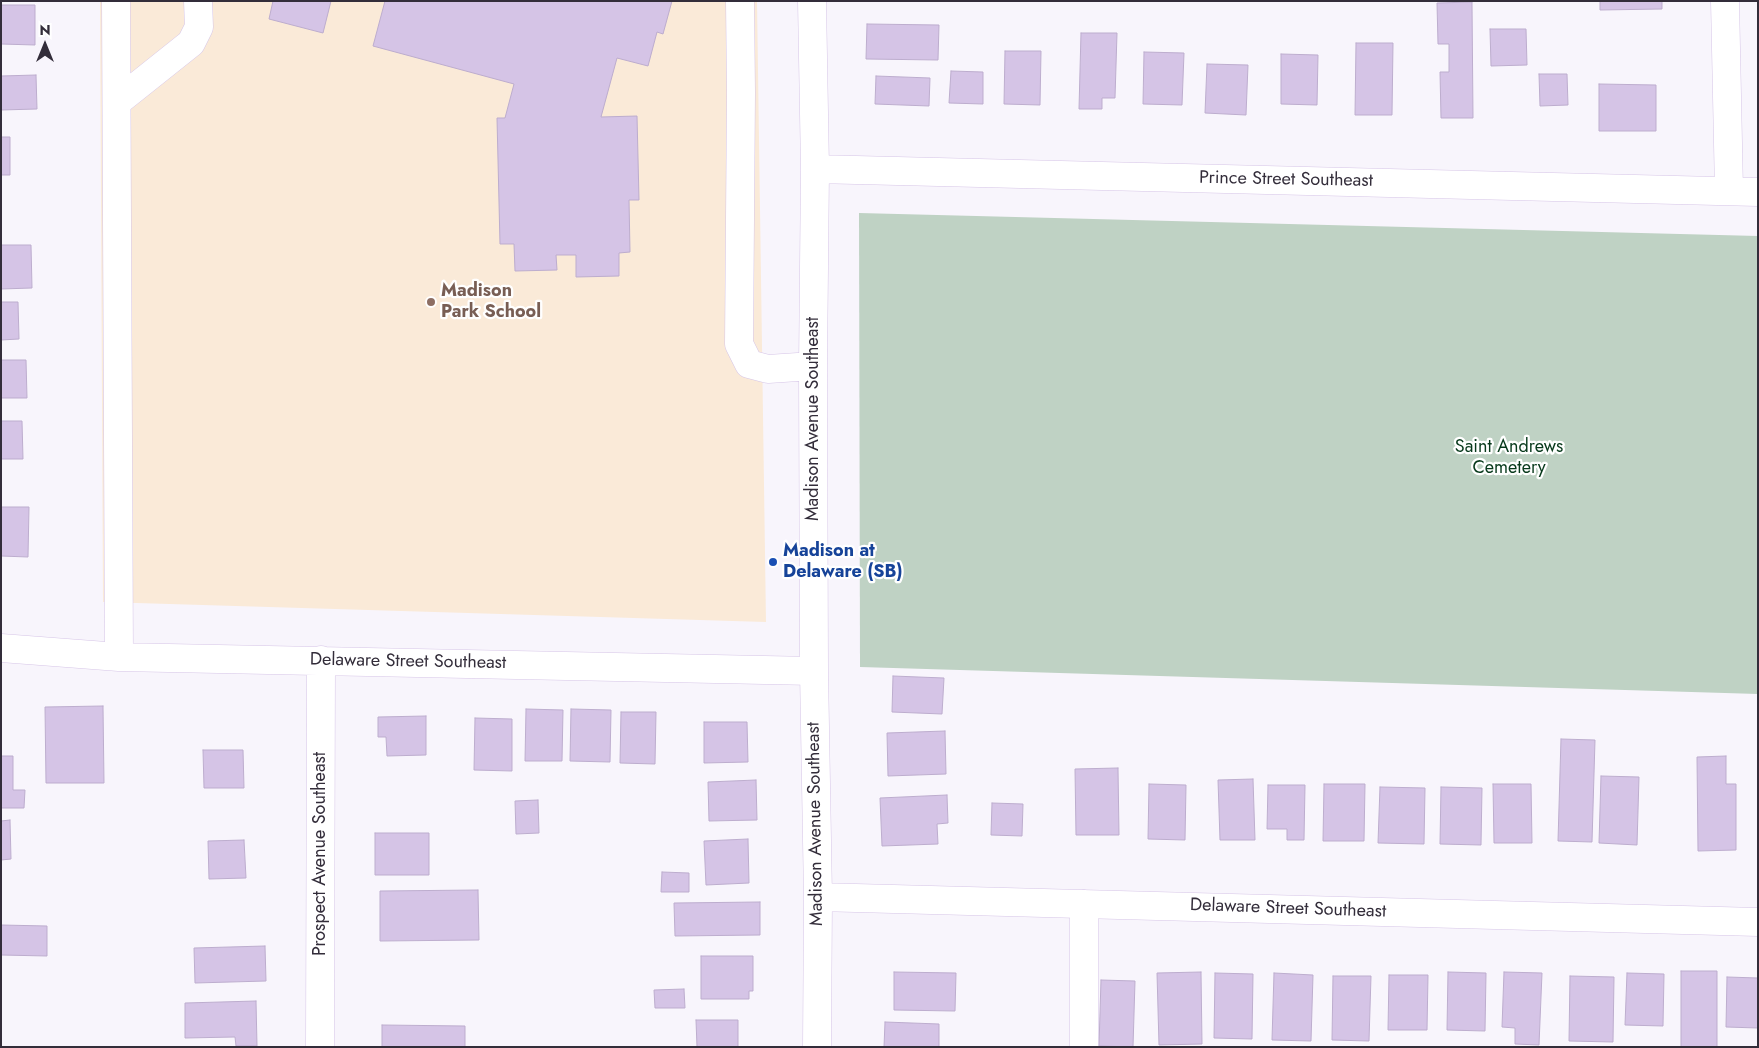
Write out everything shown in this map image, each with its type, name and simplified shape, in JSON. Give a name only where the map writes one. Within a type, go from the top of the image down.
[{"type":"street","points":[[116,1],[119,657]]},
{"type":"street","points":[[117,102],[191,43],[199,27],[198,1]]},
{"type":"street","points":[[740,1],[742,93],[739,344],[749,364],[768,369],[813,366]]},
{"type":"street","name":"Madison Avenue Southeast","points":[[812,1],[815,169],[813,366],[814,671],[818,897],[817,1047]]},
{"type":"street","points":[[1725,1],[1729,191]]},
{"type":"street","name":"Prince Street Southeast","points":[[815,169],[1758,192]]},
{"type":"street","name":"Delaware Street Southeast","points":[[1,648],[119,657],[814,671]]},
{"type":"street","name":"Prospect Avenue Southeast","points":[[320,1047],[322,660]]},
{"type":"street","name":"Delaware Street Southeast","points":[[818,897],[1758,922]]},
{"type":"street","points":[[1084,904],[1084,1047]]},
{"type":"shaded area","name":"Madison Park School","points":[[100,1],[757,1],[766,622],[103,602]]},
{"type":"green space","name":"Saint Andrews Cemetery","points":[[859,213],[1758,236],[1758,694],[860,667]]},
{"type":"building","points":[[273,1],[331,1],[323,33],[269,19]]},
{"type":"building","points":[[385,1],[672,1],[663,34],[657,32],[648,66],[617,58],[601,117],[637,116],[639,200],[629,200],[630,252],[619,253],[619,276],[576,277],[576,255],[556,255],[557,270],[515,271],[514,244],[500,244],[497,118],[505,118],[514,84],[373,46]]},
{"type":"building","points":[[1600,1],[1662,1],[1662,9],[1600,10]]},
{"type":"building","points":[[1472,2],[1473,118],[1441,118],[1440,72],[1449,72],[1449,44],[1438,44],[1437,3]]},
{"type":"building","points":[[1,5],[35,5],[35,45],[1,44]]},
{"type":"building","points":[[867,24],[939,25],[938,60],[866,59]]},
{"type":"building","points":[[1490,29],[1526,29],[1527,65],[1491,66]]},
{"type":"building","points":[[1081,33],[1117,33],[1115,98],[1102,98],[1102,109],[1079,109]]},
{"type":"building","points":[[1356,43],[1393,43],[1392,115],[1355,115]]},
{"type":"building","points":[[1005,51],[1041,51],[1040,105],[1004,104]]},
{"type":"building","points":[[1144,52],[1184,53],[1182,105],[1143,104]]},
{"type":"building","points":[[1281,54],[1318,55],[1317,105],[1281,104]]},
{"type":"building","points":[[1207,64],[1248,65],[1246,115],[1205,113]]},
{"type":"building","points":[[951,71],[983,72],[983,104],[949,103]]},
{"type":"building","points":[[1539,74],[1567,74],[1568,105],[1540,106]]},
{"type":"building","points":[[36,75],[37,109],[1,110],[1,76]]},
{"type":"building","points":[[876,76],[930,78],[929,106],[875,104]]},
{"type":"building","points":[[1599,84],[1656,85],[1656,131],[1599,131]]},
{"type":"building","points":[[1,137],[10,137],[10,175],[1,175]]},
{"type":"building","points":[[1,245],[31,245],[32,288],[1,289]]},
{"type":"building","points":[[1,302],[18,302],[19,339],[1,340]]},
{"type":"building","points":[[1,360],[26,360],[27,398],[1,398]]},
{"type":"building","points":[[1,421],[22,421],[23,459],[1,459]]},
{"type":"building","points":[[1,507],[29,507],[28,557],[1,556]]},
{"type":"building","points":[[893,676],[944,678],[942,714],[892,712]]},
{"type":"building","points":[[103,706],[104,783],[46,783],[45,707]]},
{"type":"building","points":[[526,709],[563,710],[562,761],[525,761]]},
{"type":"building","points":[[571,709],[611,710],[610,762],[570,761]]},
{"type":"building","points":[[621,712],[656,712],[655,764],[620,763]]},
{"type":"building","points":[[426,716],[426,755],[387,756],[386,737],[378,737],[378,717]]},
{"type":"building","points":[[475,718],[512,719],[512,771],[474,770]]},
{"type":"building","points":[[704,722],[747,722],[748,762],[704,763]]},
{"type":"building","points":[[945,731],[946,774],[888,776],[887,733]]},
{"type":"building","points":[[1561,739],[1595,740],[1592,842],[1558,841]]},
{"type":"building","points":[[203,750],[243,750],[244,788],[204,788]]},
{"type":"building","points":[[1,756],[13,756],[13,790],[25,790],[24,808],[1,808]]},
{"type":"building","points":[[1726,756],[1726,784],[1736,784],[1736,850],[1698,851],[1697,757]]},
{"type":"building","points":[[1118,768],[1119,835],[1076,835],[1075,769]]},
{"type":"building","points":[[1601,776],[1639,777],[1637,845],[1599,843]]},
{"type":"building","points":[[1253,779],[1255,840],[1220,840],[1218,780]]},
{"type":"building","points":[[756,780],[757,820],[709,821],[708,782]]},
{"type":"building","points":[[1149,784],[1186,785],[1185,840],[1148,839]]},
{"type":"building","points":[[1324,784],[1365,784],[1364,841],[1323,841]]},
{"type":"building","points":[[1493,784],[1531,784],[1532,843],[1494,843]]},
{"type":"building","points":[[1268,785],[1305,785],[1304,840],[1287,840],[1287,829],[1267,829]]},
{"type":"building","points":[[1380,787],[1425,788],[1424,844],[1378,843]]},
{"type":"building","points":[[1441,787],[1482,788],[1481,845],[1440,844]]},
{"type":"building","points":[[947,795],[948,823],[937,824],[938,844],[882,846],[880,798]]},
{"type":"building","points":[[538,800],[539,833],[516,834],[515,801]]},
{"type":"building","points":[[992,803],[1023,804],[1022,836],[991,835]]},
{"type":"building","points":[[10,820],[11,859],[1,860],[1,821]]},
{"type":"building","points":[[375,833],[429,833],[429,875],[375,875]]},
{"type":"building","points":[[748,839],[749,883],[706,885],[704,841]]},
{"type":"building","points":[[244,840],[246,878],[209,879],[208,841]]},
{"type":"building","points":[[662,872],[689,873],[689,892],[661,892]]},
{"type":"building","points":[[478,890],[479,940],[380,941],[380,891]]},
{"type":"building","points":[[760,902],[760,935],[675,936],[674,903]]},
{"type":"building","points":[[1,925],[47,926],[47,956],[1,955]]},
{"type":"building","points":[[265,946],[266,981],[195,983],[194,948]]},
{"type":"building","points":[[701,956],[753,956],[753,991],[749,991],[749,999],[701,999]]},
{"type":"building","points":[[1681,971],[1717,971],[1717,1047],[1681,1047]]},
{"type":"building","points":[[894,972],[956,973],[955,1011],[894,1010]]},
{"type":"building","points":[[1201,972],[1202,1044],[1159,1045],[1157,973]]},
{"type":"building","points":[[1448,972],[1486,973],[1485,1031],[1447,1030]]},
{"type":"building","points":[[1504,972],[1542,973],[1539,1045],[1515,1044],[1515,1028],[1502,1027]]},
{"type":"building","points":[[1215,973],[1253,974],[1252,1039],[1214,1038]]},
{"type":"building","points":[[1274,973],[1313,975],[1311,1041],[1272,1040]]},
{"type":"building","points":[[1627,973],[1664,974],[1663,1026],[1625,1025]]},
{"type":"building","points":[[1389,975],[1428,975],[1427,1030],[1388,1030]]},
{"type":"building","points":[[1333,976],[1371,976],[1369,1041],[1332,1040]]},
{"type":"building","points":[[1570,976],[1614,977],[1613,1042],[1569,1041]]},
{"type":"building","points":[[1727,977],[1758,978],[1758,1028],[1726,1027]]},
{"type":"building","points":[[1101,980],[1135,981],[1133,1047],[1099,1046]]},
{"type":"building","points":[[684,989],[685,1008],[655,1008],[654,990]]},
{"type":"building","points":[[256,1001],[257,1046],[236,1046],[235,1037],[185,1038],[185,1003]]},
{"type":"building","points":[[696,1020],[738,1020],[738,1047],[697,1047]]},
{"type":"building","points":[[885,1022],[939,1024],[939,1047],[884,1047]]},
{"type":"building","points":[[382,1025],[465,1026],[465,1047],[382,1047]]},
{"type":"place","name":"Madison Park School","points":[[431,302]]},
{"type":"place","name":"Madison at Delaware (SB)","points":[[773,562]]}]
